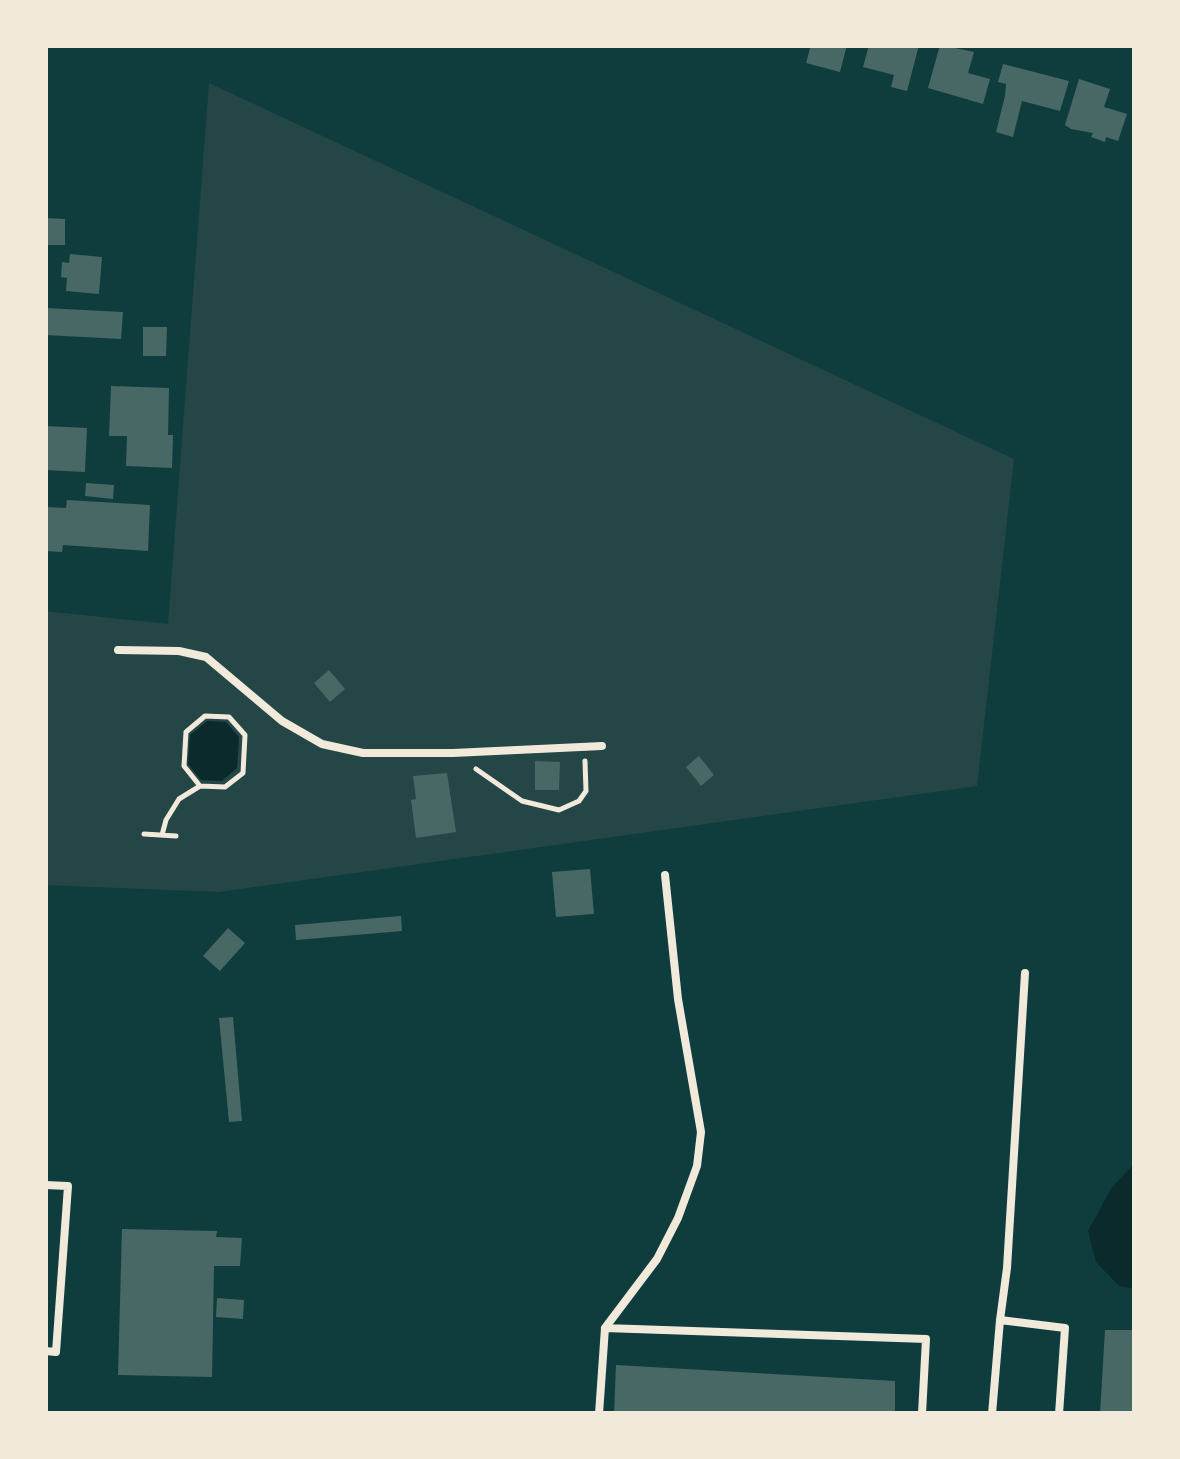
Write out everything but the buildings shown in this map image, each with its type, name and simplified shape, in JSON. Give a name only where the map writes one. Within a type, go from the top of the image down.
[{"type":"lane","points":[[118,650],[179,651],[206,657],[282,722],[322,744],[363,753],[602,746]]},
{"type":"lane","points":[[599,1414],[605,1328],[664,1245],[697,1166],[701,1132],[678,999],[665,875]]},
{"type":"lane","points":[[992,1414],[1007,1268],[1025,973]]},
{"type":"lane","points":[[45,1185],[68,1186],[56,1352],[45,1351]]},
{"type":"lane","points":[[1000,1320],[1065,1328],[1059,1414]]},
{"type":"lane","points":[[605,1328],[926,1339],[922,1414]]},
{"type":"path","points":[[162,836],[166,820],[180,799],[200,786],[225,787],[243,773],[244,736],[229,717],[204,716],[186,732],[184,766],[200,786]]},
{"type":"path","points":[[453,753],[522,801],[559,810],[578,802],[586,791],[585,760],[576,746]]},
{"type":"path","points":[[144,834],[176,836]]},
{"type":"shaded area","points":[[209,83],[1014,459],[977,786],[219,892],[45,885],[45,611],[168,624]]},
{"type":"shaded area","points":[[207,721],[226,722],[239,737],[237,768],[222,781],[201,780],[188,764],[190,735]]},
{"type":"shaded area","points":[[1135,1163],[1135,1289],[1119,1286],[1096,1262],[1088,1231],[1112,1187]]}]
